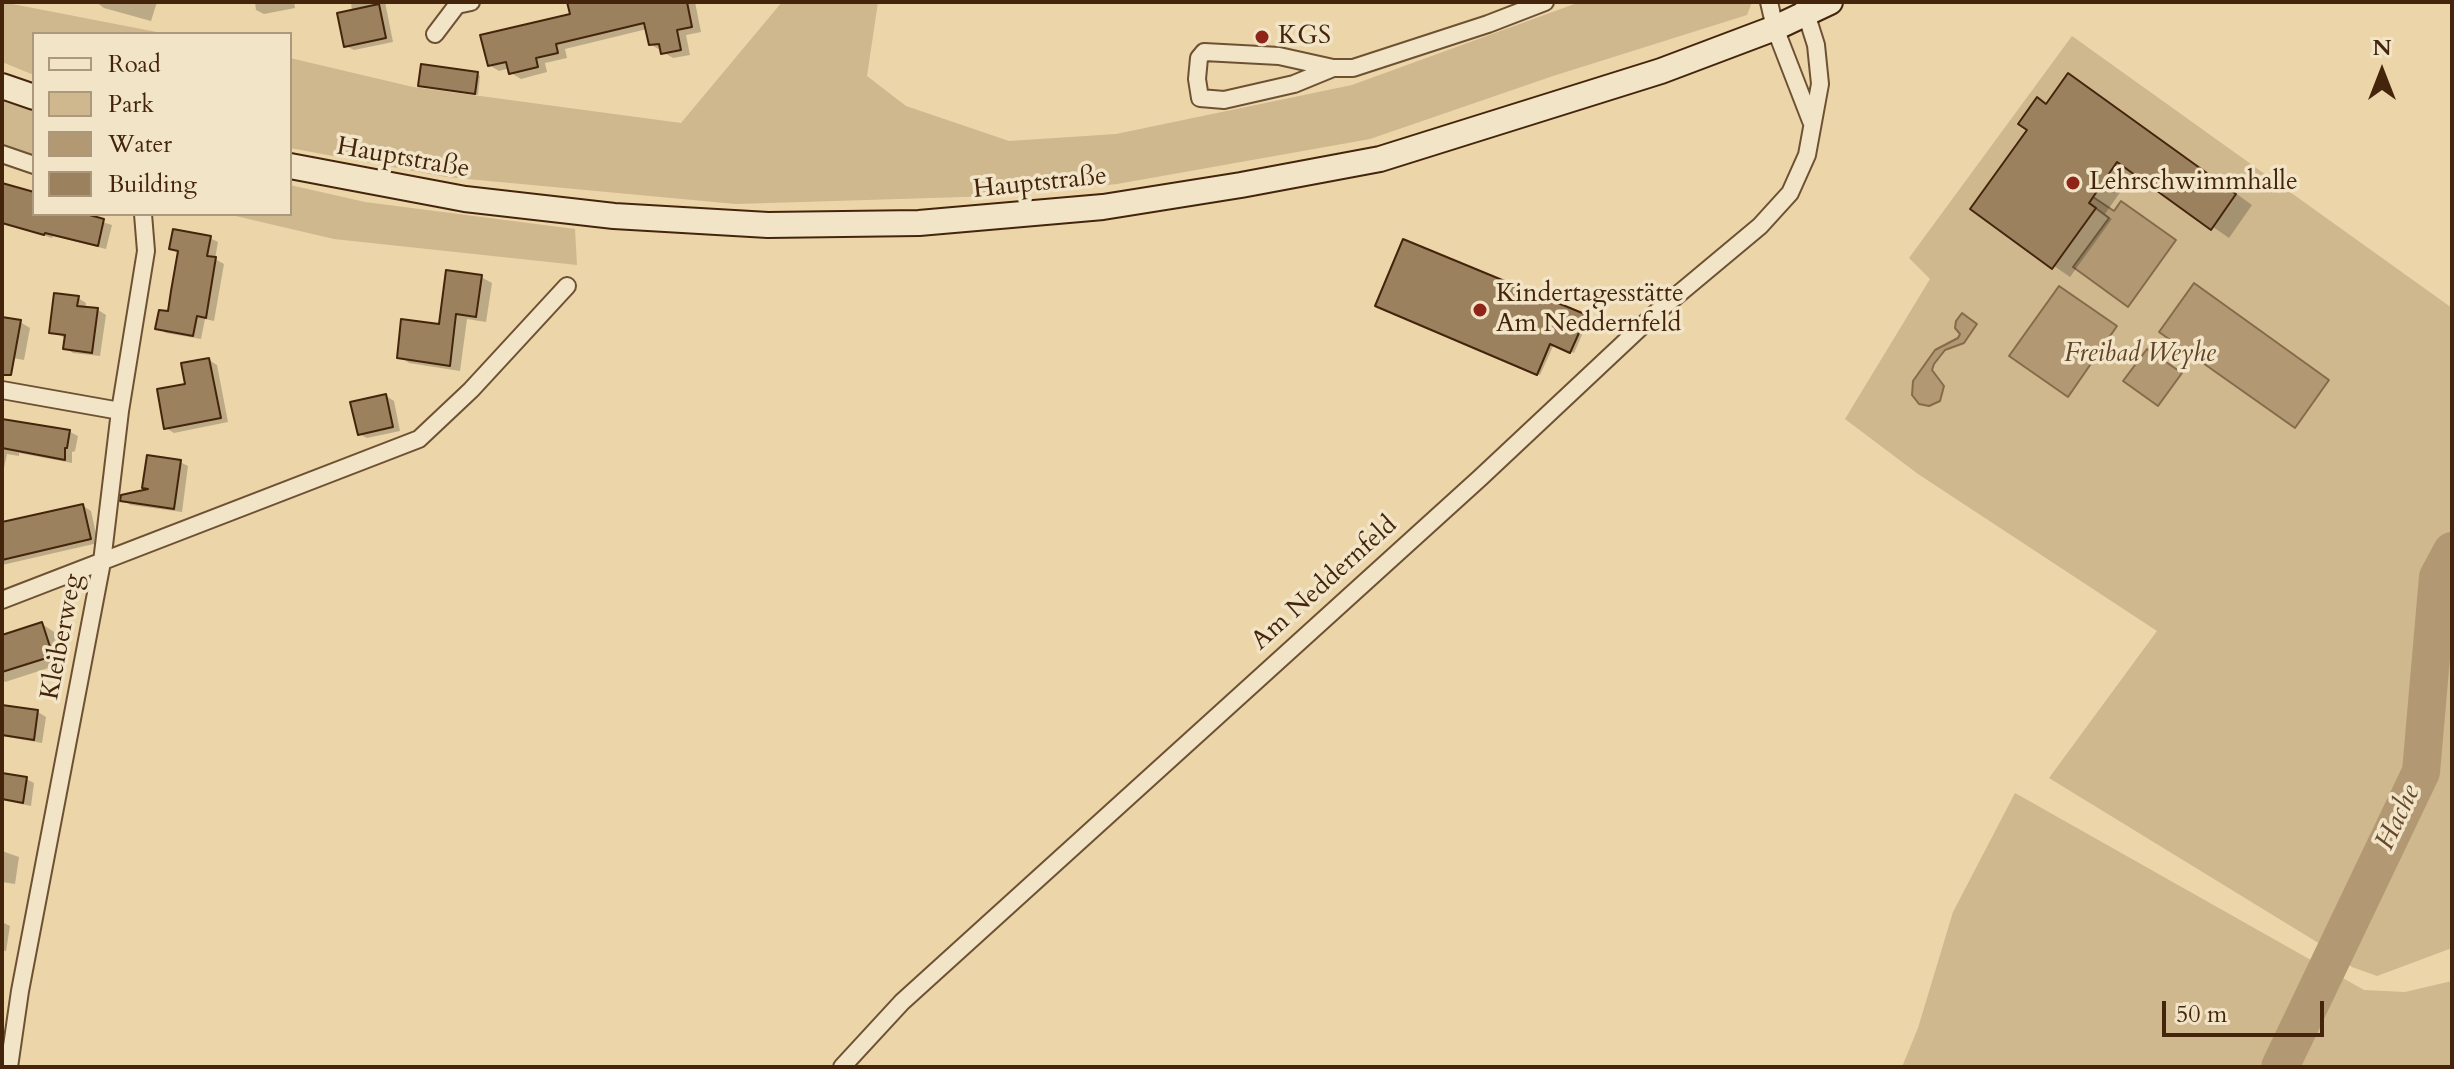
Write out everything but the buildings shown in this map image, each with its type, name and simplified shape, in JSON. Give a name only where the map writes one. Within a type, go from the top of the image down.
[{"type":"main road","name":"Hauptstraße","points":[[292,166],[465,199],[614,216],[768,225],[919,223],[1103,207],[1380,159],[1661,71],[1775,28],[1805,8],[1830,2]]},
{"type":"main road","points":[[2,86],[32,96]]},
{"type":"street","points":[[435,34],[457,5],[471,2]]},
{"type":"street","points":[[1333,68],[1283,87],[1224,100],[1200,98],[1197,79],[1199,58],[1204,52],[1279,56],[1333,68],[1353,68],[1545,2]]},
{"type":"street","points":[[1769,2],[1775,28],[1812,122]]},
{"type":"street","name":"Am Neddernfeld","points":[[842,1067],[902,1002],[1480,478],[1657,312],[1760,226],[1790,193],[1807,155],[1820,84],[1816,45],[1805,8]]},
{"type":"street","points":[[2,154],[32,164]]},
{"type":"street","name":"Kleiberweg","points":[[9,1067],[20,991],[102,562],[120,411],[146,251],[143,216]]},
{"type":"street","points":[[2,600],[419,439],[471,390],[567,286]]},
{"type":"street","points":[[2,390],[120,411]]},
{"type":"street","points":[[2,989],[20,991]]},
{"type":"green space","points":[[2,2],[157,32],[32,32],[32,74],[2,62]]},
{"type":"green space","points":[[782,2],[878,2],[867,76],[906,106],[1009,141],[1116,134],[1352,85],[1580,2],[1752,2],[1747,15],[1553,76],[1370,139],[1117,184],[996,196],[736,204],[446,177],[292,148],[292,58],[413,87],[681,123]]},
{"type":"green space","name":"Freibad Weyhe","points":[[2072,36],[2452,308],[2452,948],[2377,976],[2352,967],[2325,947],[2049,778],[2157,631],[1918,474],[1845,419],[1930,279],[1909,258]]},
{"type":"green space","points":[[2,99],[32,109],[32,158],[2,149]]},
{"type":"green space","points":[[292,185],[365,202],[575,229],[577,265],[334,239],[236,216],[292,216]]},
{"type":"green space","points":[[2015,793],[2364,990],[2405,992],[2452,981],[2452,1067],[1902,1067],[1918,1028],[1953,912]]},
{"type":"water","points":[[2093,197],[2114,211],[2121,201],[2176,240],[2128,307],[2073,267],[2109,218],[2089,203]]},
{"type":"water","points":[[2194,283],[2329,380],[2295,428],[2159,332]]},
{"type":"water","points":[[2059,286],[2117,326],[2068,397],[2009,356]]},
{"type":"water","points":[[1962,313],[1977,324],[1964,343],[1945,350],[1934,364],[1932,370],[1944,386],[1940,401],[1929,406],[1919,404],[1912,395],[1913,381],[1935,350],[1958,338],[1960,334],[1955,328],[1956,321]]},
{"type":"water","points":[[2147,349],[2182,373],[2158,406],[2123,381]]},
{"type":"waterway","name":"Hache","points":[[2280,1067],[2421,772],[2438,577],[2452,551]]},
{"type":"place","name":"KGS","points":[[1262,37]]},
{"type":"place","name":"Lehrschwimmhalle","points":[[2073,183]]},
{"type":"place","name":"Kindertagesstätte Am Neddernfeld","points":[[1480,310]]}]
